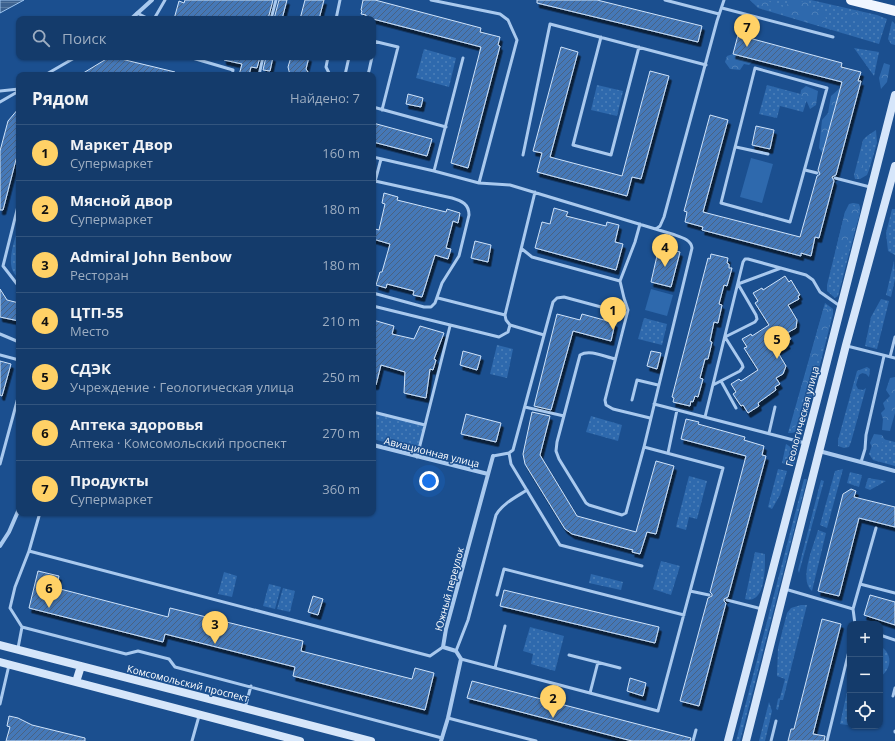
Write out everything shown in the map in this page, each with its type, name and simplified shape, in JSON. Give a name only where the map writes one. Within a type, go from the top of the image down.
[{"type":"main road","points":[[851,0],[895,11]]},
{"type":"main road","name":"Геологическая улица","points":[[728,741],[895,95]]},
{"type":"main road","points":[[746,741],[846,345],[895,166]]},
{"type":"main road","name":"Комсомольский проспект","points":[[0,645],[366,740]]},
{"type":"main road","points":[[0,662],[300,741]]},
{"type":"main road","points":[[76,682],[81,666]]},
{"type":"street","points":[[135,16],[152,0]]},
{"type":"street","name":"Авиационная улица","points":[[376,446],[488,474]]},
{"type":"street","points":[[819,451],[895,471]]},
{"type":"street","name":"Южный переулок","points":[[456,651],[443,647],[448,622],[493,456]]},
{"type":"street","points":[[0,546],[9,532],[16,515]]},
{"type":"street","points":[[441,740],[448,718],[461,659],[456,651]]},
{"type":"lane","points":[[156,16],[165,0]]},
{"type":"lane","points":[[272,16],[276,0]]},
{"type":"lane","points":[[337,16],[340,0]]},
{"type":"lane","points":[[431,0],[453,6],[500,14],[508,20],[518,40],[479,183]]},
{"type":"lane","points":[[453,6],[455,0]]},
{"type":"lane","points":[[665,0],[719,14]]},
{"type":"lane","points":[[656,229],[660,226],[664,217],[724,0]]},
{"type":"lane","points":[[722,8],[833,37]]},
{"type":"lane","points":[[137,14],[142,16]]},
{"type":"lane","points":[[522,155],[550,24],[706,64]]},
{"type":"lane","points":[[601,37],[573,145],[611,155],[639,47]]},
{"type":"lane","points":[[376,42],[398,48],[382,110]]},
{"type":"lane","points":[[434,171],[463,58]]},
{"type":"lane","points":[[49,72],[71,60]]},
{"type":"lane","points":[[198,60],[233,70],[233,72]]},
{"type":"lane","points":[[258,72],[260,60]]},
{"type":"lane","points":[[327,60],[326,67],[328,72]]},
{"type":"lane","points":[[346,72],[348,60]]},
{"type":"lane","points":[[369,72],[371,60]]},
{"type":"lane","points":[[756,68],[828,88],[790,222],[721,203],[736,147],[756,68]]},
{"type":"lane","points":[[0,91],[16,90]]},
{"type":"lane","points":[[0,102],[16,92]]},
{"type":"lane","points":[[376,109],[446,127]]},
{"type":"lane","points":[[736,147],[768,154]]},
{"type":"lane","points":[[376,158],[479,183],[510,185],[656,229],[689,241],[692,244],[644,447],[624,514],[622,515],[589,505],[580,495],[559,459],[556,450],[580,355],[584,352],[615,359]]},
{"type":"lane","points":[[376,177],[381,159]]},
{"type":"lane","points":[[805,170],[818,173]]},
{"type":"lane","points":[[835,178],[872,187]]},
{"type":"lane","points":[[376,181],[462,201],[469,210],[459,256],[442,283],[438,298],[431,307],[424,307],[376,294]]},
{"type":"lane","points":[[535,192],[505,315],[506,320],[510,325],[544,335]]},
{"type":"lane","points":[[16,214],[3,266],[16,283]]},
{"type":"lane","points":[[640,224],[635,242],[620,281],[628,310],[605,400],[606,406],[613,409],[650,418]]},
{"type":"lane","points":[[522,249],[532,257],[620,281]]},
{"type":"lane","points":[[705,417],[743,262],[745,259],[806,275],[813,280],[820,292],[840,306]]},
{"type":"lane","points":[[738,284],[781,268]]},
{"type":"lane","points":[[725,337],[757,319],[738,284]]},
{"type":"lane","points":[[493,456],[509,453],[513,450],[553,302],[557,298],[564,297],[627,314]]},
{"type":"lane","points":[[438,298],[505,315]]},
{"type":"lane","points":[[376,307],[499,337],[508,332],[510,325]]},
{"type":"lane","points":[[417,456],[450,326]]},
{"type":"lane","points":[[0,334],[16,341]]},
{"type":"lane","points":[[713,385],[740,371],[743,367],[725,337]]},
{"type":"lane","points":[[890,357],[895,337]]},
{"type":"lane","points":[[846,345],[895,358]]},
{"type":"lane","points":[[0,355],[16,359]]},
{"type":"lane","points":[[861,462],[865,450],[866,435],[884,356]]},
{"type":"lane","points":[[632,400],[637,380],[658,385]]},
{"type":"lane","points":[[721,381],[736,408]]},
{"type":"lane","points":[[654,404],[805,443]]},
{"type":"lane","points":[[525,407],[564,416]]},
{"type":"lane","points":[[769,433],[775,408]]},
{"type":"lane","points":[[0,464],[16,410]]},
{"type":"lane","points":[[668,453],[677,410]]},
{"type":"lane","points":[[376,413],[425,425]]},
{"type":"lane","points":[[461,659],[658,711],[723,468],[644,447]]},
{"type":"lane","points":[[509,453],[511,464],[560,545],[642,566]]},
{"type":"lane","points":[[456,651],[468,620],[496,516],[499,510],[527,490]]},
{"type":"lane","points":[[17,650],[22,628],[10,608],[15,587],[29,551],[38,516]]},
{"type":"lane","points":[[855,621],[853,609],[876,528]]},
{"type":"lane","points":[[29,551],[430,656],[443,647]]},
{"type":"lane","points":[[497,594],[504,569],[684,615]]},
{"type":"lane","points":[[860,584],[895,593]]},
{"type":"lane","points":[[784,589],[853,609]]},
{"type":"lane","points":[[690,591],[709,595]]},
{"type":"lane","points":[[727,600],[762,609]]},
{"type":"lane","points":[[495,668],[505,626]]},
{"type":"lane","points":[[22,628],[126,654],[138,651],[169,659],[175,666],[441,740]]},
{"type":"lane","points":[[883,636],[895,640]]},
{"type":"lane","points":[[569,656],[620,668]]},
{"type":"lane","points":[[827,741],[848,657]]},
{"type":"lane","points":[[590,693],[598,662]]},
{"type":"lane","points":[[0,704],[9,665]]},
{"type":"lane","points":[[245,708],[251,686]]},
{"type":"lane","points":[[893,696],[895,688]]},
{"type":"lane","points":[[192,741],[200,714]]},
{"type":"lane","points":[[448,718],[536,741]]},
{"type":"lane","points":[[771,741],[776,721]]},
{"type":"lane","points":[[693,741],[696,730]]},
{"type":"green space","points":[[750,0],[811,0],[877,15],[887,19],[879,44],[758,8]]},
{"type":"green space","points":[[750,0],[765,0],[783,7],[795,0],[810,3],[816,11],[824,8],[824,14],[827,21],[818,25],[806,22],[753,3]]},
{"type":"green space","points":[[857,11],[862,12],[864,19],[861,24],[856,20],[849,22],[845,17],[848,12],[854,14]]},
{"type":"green space","points":[[892,21],[895,24],[895,45],[891,44],[888,39]]},
{"type":"green space","points":[[854,48],[879,52],[874,76]]},
{"type":"green space","points":[[424,49],[456,58],[449,87],[416,78]]},
{"type":"green space","points":[[733,54],[755,59],[749,65],[744,64],[740,70],[730,69],[725,62],[727,56]]},
{"type":"green space","points":[[884,63],[890,65],[887,82],[881,89],[879,78]]},
{"type":"green space","points":[[597,85],[623,91],[617,116],[591,110]]},
{"type":"green space","points":[[767,85],[808,96],[803,112],[780,106],[777,118],[759,114]]},
{"type":"green space","points":[[806,86],[818,91],[816,105],[810,109],[807,102],[800,97],[801,90]]},
{"type":"green space","points":[[840,88],[823,154],[819,148],[822,120],[828,113],[831,96]]},
{"type":"green space","points":[[876,130],[877,143],[867,175],[860,179],[855,179],[854,175],[863,140]]},
{"type":"green space","points":[[862,152],[867,156],[862,165],[865,174],[857,178],[856,172]]},
{"type":"green space","points":[[751,158],[773,164],[762,203],[740,197]]},
{"type":"green space","points":[[849,204],[859,204],[860,212],[838,296],[835,298],[827,291],[827,285],[845,212]]},
{"type":"green space","points":[[851,205],[856,207],[860,212],[857,224],[848,239],[842,257],[838,259],[835,253],[845,212]]},
{"type":"green space","points":[[892,209],[895,209],[895,255],[888,251],[886,233]]},
{"type":"green space","points":[[16,236],[16,275],[12,268],[11,261]]},
{"type":"green space","points":[[894,261],[895,279],[891,297],[886,295]]},
{"type":"green space","points":[[651,289],[673,295],[667,316],[645,310]]},
{"type":"green space","points":[[881,299],[889,301],[877,349],[865,346],[871,317]]},
{"type":"green space","points":[[825,303],[833,309],[833,314],[806,419],[800,429],[792,433],[788,433]]},
{"type":"green space","points":[[824,307],[829,308],[829,324],[823,338],[823,345],[820,352],[811,364],[813,373],[807,378],[810,388],[805,401],[803,418],[799,424],[792,428],[791,425]]},
{"type":"green space","points":[[644,318],[667,324],[662,345],[638,339]]},
{"type":"green space","points":[[497,345],[513,349],[507,378],[490,374]]},
{"type":"green space","points":[[867,367],[870,369],[869,377],[862,373],[859,375],[856,385],[858,389],[863,390],[866,388],[851,442],[849,447],[844,448],[838,446],[838,440],[857,371]]},
{"type":"green space","points":[[895,377],[895,413],[890,431],[882,430],[883,419],[881,413],[885,409],[883,403],[890,396],[886,390],[890,378]]},
{"type":"green space","points":[[376,413],[425,425],[418,451],[376,440]]},
{"type":"green space","points":[[591,416],[622,425],[618,441],[586,432]]},
{"type":"green space","points":[[874,434],[882,435],[885,440],[879,446],[877,454],[872,456],[872,447],[870,443]]},
{"type":"green space","points":[[875,437],[895,442],[895,466],[873,460],[869,454]]},
{"type":"green space","points":[[786,444],[793,451],[795,460],[794,467],[782,463]]},
{"type":"green space","points":[[778,469],[787,471],[780,495],[772,509],[768,507]]},
{"type":"green space","points":[[843,469],[827,528],[820,525],[835,471]]},
{"type":"green space","points":[[850,472],[862,475],[859,487],[847,483]]},
{"type":"green space","points":[[689,476],[707,481],[697,519],[689,517],[686,530],[676,527]]},
{"type":"green space","points":[[868,478],[886,481],[870,490],[865,488]]},
{"type":"green space","points":[[804,479],[807,479],[740,741],[736,741]]},
{"type":"green space","points":[[821,480],[824,481],[799,573],[798,570]]},
{"type":"green space","points":[[818,530],[826,533],[812,591],[808,586],[806,579],[808,562]]},
{"type":"green space","points":[[755,552],[765,554],[763,584],[761,591],[757,596],[752,599],[745,599]]},
{"type":"green space","points":[[661,561],[680,566],[671,595],[653,589]]},
{"type":"green space","points":[[224,572],[237,576],[232,597],[218,594]]},
{"type":"green space","points":[[591,574],[623,582],[621,590],[589,583]]},
{"type":"green space","points":[[269,584],[281,587],[275,609],[263,606]]},
{"type":"green space","points":[[283,588],[295,591],[290,612],[277,609]]},
{"type":"green space","points":[[807,605],[783,700],[780,700],[778,710],[776,709],[778,699],[780,698],[785,679],[777,676],[778,648],[787,613],[791,608]]},
{"type":"green space","points":[[530,627],[564,636],[555,671],[531,664],[533,654],[523,651]]},
{"type":"green space","points":[[883,648],[889,657],[889,666],[883,675]]},
{"type":"green space","points":[[847,692],[847,725],[840,724]]},
{"type":"green space","points":[[769,702],[772,711],[765,741],[759,741]]},
{"type":"shaded area","points":[[0,0],[24,0],[0,13]]},
{"type":"building","points":[[185,0],[273,0],[269,16],[175,16],[179,1],[184,3]]},
{"type":"building","points":[[279,0],[287,0],[283,16],[275,16]]},
{"type":"building","points":[[305,0],[324,0],[320,16],[301,16]]},
{"type":"building","points":[[363,0],[375,0],[481,28],[480,32],[500,37],[498,45],[500,46],[468,168],[451,163],[481,47],[376,20],[376,16],[366,16],[361,14]]},
{"type":"building","points":[[537,0],[597,0],[702,26],[698,42],[537,3]]},
{"type":"building","points":[[738,35],[842,63],[841,67],[861,72],[858,81],[861,81],[836,175],[832,177],[834,181],[819,238],[815,237],[811,256],[801,253],[801,256],[702,230],[703,227],[685,222],[687,212],[684,211],[710,115],[728,120],[703,212],[800,237],[817,176],[820,174],[818,170],[842,82],[733,54]]},
{"type":"building","points":[[561,47],[578,52],[550,157],[622,176],[650,71],[669,76],[641,179],[632,177],[627,196],[537,172],[542,153],[533,151]]},
{"type":"building","points":[[105,60],[125,60],[175,72],[85,72]]},
{"type":"building","points":[[224,60],[259,60],[257,68],[251,67],[250,72],[240,72],[242,64]]},
{"type":"building","points":[[265,60],[272,60],[270,71],[263,70]]},
{"type":"building","points":[[290,60],[308,60],[306,69],[308,72],[289,72],[288,67]]},
{"type":"building","points":[[408,94],[423,98],[421,107],[406,104]]},
{"type":"building","points":[[16,112],[16,160],[3,210],[0,210],[0,151],[8,121]]},
{"type":"building","points":[[376,124],[432,139],[427,156],[376,143]]},
{"type":"building","points":[[756,126],[774,130],[770,149],[752,145]]},
{"type":"building","points":[[384,193],[398,197],[397,200],[446,212],[447,209],[460,213],[458,223],[453,221],[446,248],[451,249],[448,259],[435,255],[422,297],[413,295],[414,291],[387,284],[386,288],[376,285],[380,272],[382,272],[390,244],[376,240],[376,229],[379,230],[385,204],[382,203]]},
{"type":"building","points":[[554,208],[568,212],[566,216],[606,226],[607,222],[619,225],[615,242],[623,244],[616,270],[535,248],[542,222],[550,224]]},
{"type":"building","points":[[475,241],[491,245],[488,262],[471,258]]},
{"type":"building","points":[[659,247],[680,252],[671,287],[651,282]]},
{"type":"building","points":[[711,254],[728,258],[727,263],[729,264],[729,268],[732,268],[727,286],[724,285],[719,304],[722,305],[718,323],[714,322],[710,341],[712,342],[708,359],[705,359],[700,378],[703,379],[698,397],[695,396],[693,402],[691,401],[690,406],[673,402],[674,398],[672,397],[708,258],[710,259]]},
{"type":"building","points":[[785,276],[789,282],[791,280],[800,295],[798,296],[799,299],[788,305],[797,320],[796,328],[787,333],[791,339],[786,342],[788,344],[777,351],[786,366],[783,374],[776,378],[780,384],[775,387],[776,390],[758,403],[759,406],[748,413],[733,394],[736,392],[731,384],[739,379],[741,381],[758,370],[744,348],[747,347],[742,339],[751,334],[752,336],[769,325],[755,303],[758,301],[753,293],[762,288],[763,290]]},
{"type":"building","points":[[0,289],[7,300],[16,302],[16,320],[0,317]]},
{"type":"building","points":[[557,314],[580,320],[582,314],[615,323],[611,341],[573,331],[551,410],[534,406]]},
{"type":"building","points":[[376,321],[394,326],[392,334],[414,339],[420,326],[444,333],[434,359],[436,360],[433,370],[430,369],[426,398],[404,393],[405,372],[381,365],[376,385]]},
{"type":"building","points":[[463,351],[481,356],[477,370],[460,365]]},
{"type":"building","points":[[651,351],[661,353],[657,369],[647,366]]},
{"type":"building","points":[[0,361],[11,364],[2,396],[0,395]]},
{"type":"building","points":[[532,412],[550,416],[540,455],[577,516],[636,532],[656,461],[674,466],[656,534],[647,532],[640,554],[632,552],[633,550],[572,534],[565,529],[525,464],[523,454]]},
{"type":"building","points":[[466,414],[501,423],[496,442],[461,434]]},
{"type":"building","points":[[686,419],[699,422],[698,424],[745,437],[744,440],[764,446],[762,455],[766,456],[728,597],[724,599],[726,603],[699,706],[680,701],[708,598],[712,596],[710,592],[746,456],[681,439]]},
{"type":"building","points":[[851,489],[856,491],[854,497],[895,507],[895,527],[859,518],[839,596],[818,591],[843,494]]},
{"type":"building","points":[[38,571],[59,576],[56,588],[168,617],[170,608],[303,641],[301,651],[412,679],[415,668],[434,673],[425,710],[293,676],[295,667],[165,634],[163,642],[29,608]]},
{"type":"building","points":[[504,590],[659,627],[655,643],[500,606]]},
{"type":"building","points":[[870,595],[895,602],[895,625],[864,615]]},
{"type":"building","points":[[313,596],[323,599],[318,615],[308,612]]},
{"type":"building","points":[[822,619],[841,624],[813,734],[825,736],[824,741],[788,741],[791,729],[794,729]]},
{"type":"building","points":[[630,678],[646,683],[643,696],[627,691]]},
{"type":"building","points":[[472,681],[691,738],[690,741],[632,741],[467,698]]},
{"type":"building","points":[[9,716],[18,718],[32,725],[85,738],[85,741],[6,741],[10,727],[7,726]]},
{"type":"place","name":"Продукты","points":[[747,47]]},
{"type":"place","name":"ЦТП-55","points":[[665,267]]},
{"type":"place","name":"Маркет Двор","points":[[613,330]]},
{"type":"place","name":"СДЭК","points":[[777,359]]},
{"type":"place","name":"Аптека здоровья","points":[[49,608]]},
{"type":"place","name":"Admiral John Benbow","points":[[215,644]]},
{"type":"place","name":"Мясной двор","points":[[553,718]]}]
